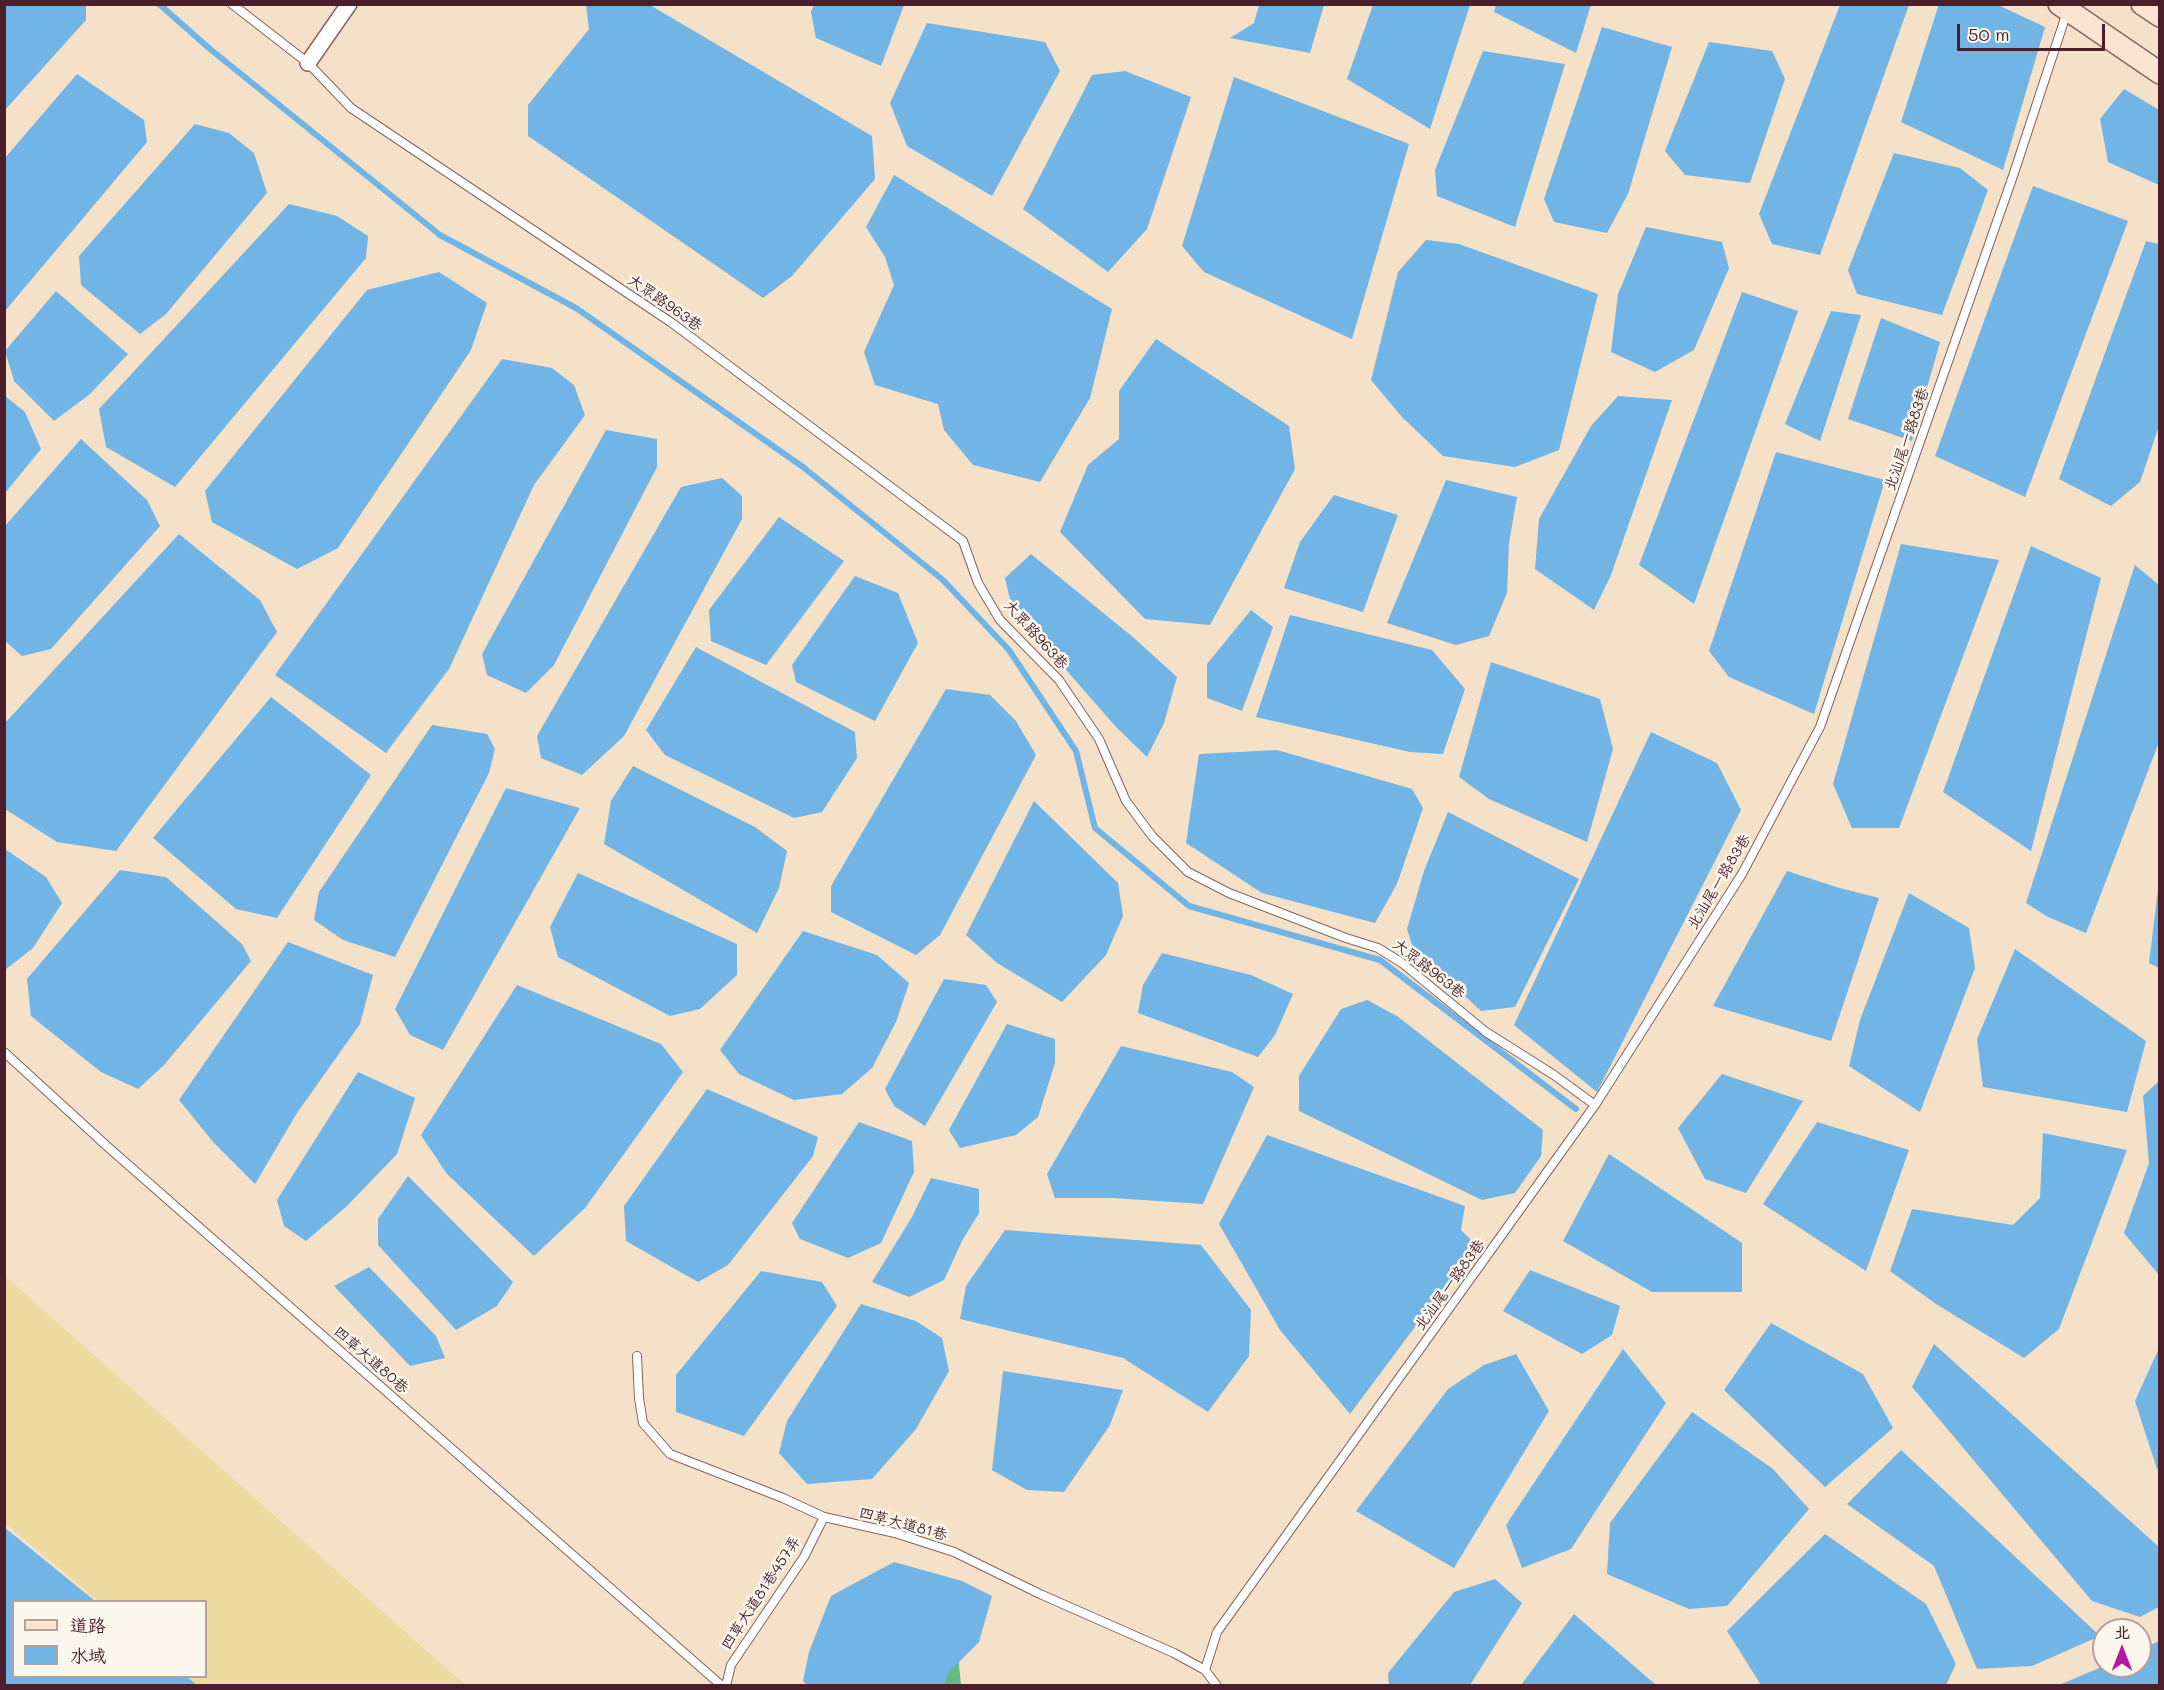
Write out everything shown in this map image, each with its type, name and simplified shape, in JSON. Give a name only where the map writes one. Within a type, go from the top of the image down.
[{"type":"street","points":[[308,63],[349,4]]},
{"type":"street","points":[[2142,4],[2160,16]]},
{"type":"street","points":[[2065,7],[2160,73]]},
{"type":"lane","name":"大眾路963巷","points":[[232,4],[308,63],[351,108],[672,322],[963,541],[978,583],[1000,620],[1059,680],[1099,739],[1126,801],[1152,836],[1188,872],[1229,892],[1346,938],[1378,948],[1402,963],[1486,1032],[1554,1075],[1595,1105]]},
{"type":"lane","name":"北汕尾一路83巷","points":[[1204,1670],[1217,1632],[1595,1105],[1742,874],[1821,727],[2010,185],[2065,7]]},
{"type":"lane","name":"四草大道80巷","points":[[4,1052],[127,1163],[724,1686]]},
{"type":"lane","name":"四草大道81巷","points":[[637,1356],[639,1398],[644,1423],[670,1454],[783,1498],[824,1517],[895,1533],[954,1552],[1040,1594],[1174,1653],[1204,1670],[1217,1686]]},
{"type":"lane","name":"四草大道81巷457弄","points":[[724,1686],[731,1665],[804,1557],[824,1517]]},
{"type":"green space","points":[[957,1644],[961,1685],[909,1685]]},
{"type":"sand","points":[[4,1276],[465,1685],[198,1685],[188,1678],[207,1678],[207,1600],[97,1600],[5,1523]]},
{"type":"water","points":[[5,4],[86,5],[86,20],[5,110]]},
{"type":"water","points":[[1496,4],[1591,5],[1576,53],[1494,12]]},
{"type":"water","points":[[1939,4],[1998,5],[2045,27],[2003,170],[1901,122]]},
{"type":"water","points":[[586,5],[650,5],[872,136],[875,179],[792,276],[763,298],[528,136],[528,105],[589,29]]},
{"type":"water","points":[[814,5],[904,5],[881,66],[816,38],[811,12]]},
{"type":"water","points":[[1259,5],[1324,5],[1310,53],[1230,38],[1254,23]]},
{"type":"water","points":[[1373,5],[1470,5],[1430,129],[1347,79]]},
{"type":"water","points":[[1840,5],[1909,5],[1820,255],[1772,244],[1759,214]]},
{"type":"water","points":[[927,23],[1045,42],[1060,71],[992,196],[907,146],[890,103]]},
{"type":"water","points":[[1602,27],[1672,47],[1628,194],[1607,233],[1554,222],[1544,199]]},
{"type":"water","points":[[1709,42],[1772,51],[1785,79],[1750,183],[1685,175],[1665,151]]},
{"type":"water","points":[[1483,51],[1565,64],[1515,227],[1437,196],[1435,170]]},
{"type":"water","points":[[1125,71],[1191,97],[1147,229],[1108,272],[1023,209],[1092,75]]},
{"type":"water","points":[[77,74],[144,120],[147,142],[5,311],[5,158]]},
{"type":"water","points":[[1234,77],[1409,144],[1352,339],[1204,272],[1182,246]]},
{"type":"water","points":[[2124,89],[2159,110],[2159,185],[2108,162],[2100,119]]},
{"type":"water","points":[[195,124],[229,133],[254,153],[267,193],[166,314],[140,334],[81,285],[79,256]]},
{"type":"water","points":[[1894,153],[1960,168],[1988,190],[1942,315],[1857,294],[1848,270]]},
{"type":"water","points":[[894,175],[1112,309],[1090,398],[1040,482],[973,465],[944,430],[938,404],[875,385],[864,352],[894,285],[885,257],[866,227]]},
{"type":"water","points":[[2033,186],[2128,221],[2025,497],[1935,456]]},
{"type":"water","points":[[289,204],[337,216],[368,236],[366,258],[175,487],[106,447],[99,409]]},
{"type":"water","points":[[1646,227],[1722,242],[1729,268],[1694,350],[1655,372],[1611,352],[1618,294]]},
{"type":"water","points":[[1426,240],[1459,244],[1598,294],[1559,450],[1515,467],[1443,456],[1402,417],[1371,380],[1398,272]]},
{"type":"water","points":[[2146,241],[2159,244],[2159,426],[2140,482],[2111,506],[2059,479]]},
{"type":"water","points":[[439,272],[487,303],[471,350],[338,548],[297,569],[212,522],[205,491],[367,290]]},
{"type":"water","points":[[56,291],[128,354],[90,394],[54,421],[14,381],[5,351]]},
{"type":"water","points":[[1742,292],[1798,311],[1694,604],[1639,565]]},
{"type":"water","points":[[1831,311],[1861,315],[1820,441],[1785,424]]},
{"type":"water","points":[[1881,318],[1940,342],[1912,441],[1848,419]]},
{"type":"water","points":[[1156,339],[1289,426],[1295,469],[1210,625],[1145,619],[1060,532],[1088,465],[1119,439],[1119,391]]},
{"type":"water","points":[[502,359],[552,368],[574,385],[585,415],[534,485],[449,669],[386,753],[275,675]]},
{"type":"water","points":[[5,396],[25,412],[41,449],[5,493]]},
{"type":"water","points":[[1618,396],[1672,400],[1611,575],[1594,610],[1535,569],[1539,519],[1591,426]]},
{"type":"water","points":[[606,430],[657,439],[657,467],[554,665],[526,693],[487,675],[482,654]]},
{"type":"water","points":[[81,439],[147,500],[160,526],[51,649],[22,656],[5,641],[5,526]]},
{"type":"water","points":[[1776,452],[1885,480],[1814,714],[1729,677],[1709,651]]},
{"type":"water","points":[[722,478],[742,496],[742,519],[624,736],[582,775],[541,758],[537,736],[681,487]]},
{"type":"water","points":[[1446,480],[1517,497],[1509,543],[1507,593],[1489,636],[1456,645],[1387,623]]},
{"type":"water","points":[[1334,495],[1398,515],[1363,612],[1284,588],[1300,542]]},
{"type":"water","points":[[779,517],[844,561],[766,665],[711,641],[709,610]]},
{"type":"water","points":[[179,534],[260,600],[277,632],[116,851],[57,842],[5,809],[5,723]]},
{"type":"water","points":[[1901,544],[1999,560],[1899,828],[1852,828],[1833,784]]},
{"type":"water","points":[[2031,546],[2101,578],[2031,851],[1943,792]]},
{"type":"water","points":[[1031,554],[1134,638],[1177,677],[1164,723],[1147,757],[1116,727],[1012,608],[1005,578]]},
{"type":"water","points":[[2135,565],[2159,585],[2159,742],[2086,933],[2048,917],[2026,903]]},
{"type":"water","points":[[855,576],[898,593],[918,643],[875,721],[796,682],[792,665]]},
{"type":"water","points":[[1251,610],[1273,627],[1242,711],[1207,698],[1207,664]]},
{"type":"water","points":[[1290,615],[1432,650],[1465,689],[1443,754],[1410,752],[1256,717]]},
{"type":"water","points":[[696,647],[855,732],[857,758],[822,812],[794,818],[665,755],[646,730]]},
{"type":"water","points":[[1491,662],[1600,699],[1613,749],[1587,842],[1489,799],[1459,777]]},
{"type":"water","points":[[946,689],[990,695],[1016,721],[1036,755],[940,935],[916,955],[831,912],[831,886]]},
{"type":"water","points":[[271,697],[371,775],[277,918],[236,909],[153,838]]},
{"type":"water","points":[[432,725],[487,734],[495,749],[489,773],[395,957],[343,940],[314,920],[319,892]]},
{"type":"water","points":[[1651,732],[1717,763],[1741,810],[1597,1092],[1514,1025]]},
{"type":"water","points":[[1277,750],[1412,789],[1423,808],[1397,884],[1375,923],[1262,893],[1186,843],[1199,754]]},
{"type":"water","points":[[633,766],[755,827],[787,851],[779,888],[757,933],[604,844],[611,801]]},
{"type":"water","points":[[506,788],[580,808],[443,1050],[410,1035],[395,1009]]},
{"type":"water","points":[[1034,801],[1118,883],[1123,916],[1106,955],[1062,1002],[997,963],[966,935]]},
{"type":"water","points":[[1448,812],[1579,879],[1515,1007],[1481,1011],[1413,948],[1407,929],[1424,871]]},
{"type":"water","points":[[5,849],[46,877],[62,903],[33,948],[5,970]]},
{"type":"water","points":[[120,870],[166,877],[242,944],[251,961],[164,1065],[138,1089],[101,1072],[31,1016],[27,979]]},
{"type":"water","points":[[1787,871],[1879,898],[1831,1041],[1713,1006]]},
{"type":"water","points":[[578,873],[737,944],[737,975],[700,1009],[670,1016],[558,957],[550,927]]},
{"type":"water","points":[[2159,881],[2160,968],[2149,963]]},
{"type":"water","points":[[1909,893],[1969,928],[1975,968],[1920,1112],[1849,1066],[1860,1020]]},
{"type":"water","points":[[803,931],[877,955],[909,983],[896,1022],[872,1068],[842,1094],[794,1100],[739,1074],[720,1050]]},
{"type":"water","points":[[288,942],[373,975],[360,1024],[297,1113],[255,1184],[214,1143],[179,1100]]},
{"type":"water","points":[[2015,949],[2146,1041],[2127,1112],[1983,1087],[1977,1039]]},
{"type":"water","points":[[1162,953],[1251,975],[1293,994],[1275,1035],[1258,1057],[1138,1013],[1143,985]]},
{"type":"water","points":[[944,979],[986,985],[997,1002],[925,1126],[894,1106],[885,1089]]},
{"type":"water","points":[[517,985],[661,1044],[683,1072],[585,1208],[534,1256],[447,1174],[421,1135]]},
{"type":"water","points":[[1367,1000],[1397,1016],[1543,1130],[1541,1156],[1515,1193],[1482,1200],[1299,1111],[1299,1076],[1341,1009]]},
{"type":"water","points":[[1007,1024],[1055,1039],[1055,1063],[1038,1117],[1016,1135],[960,1148],[949,1130]]},
{"type":"water","points":[[1121,1046],[1232,1072],[1254,1087],[1203,1204],[1112,1198],[1055,1198],[1047,1174]]},
{"type":"water","points":[[358,1072],[415,1098],[397,1154],[347,1206],[306,1241],[284,1226],[277,1200]]},
{"type":"water","points":[[1722,1074],[1803,1101],[1746,1193],[1705,1179],[1678,1128]]},
{"type":"water","points":[[2159,1081],[2159,1275],[2124,1233],[2149,1163],[2143,1096]]},
{"type":"water","points":[[707,1089],[818,1137],[813,1156],[728,1265],[698,1282],[626,1241],[624,1206]]},
{"type":"water","points":[[859,1122],[912,1141],[914,1172],[881,1243],[848,1258],[800,1239],[792,1223]]},
{"type":"water","points":[[1817,1122],[1909,1150],[1866,1271],[1763,1204]]},
{"type":"water","points":[[2043,1133],[2127,1150],[2059,1329],[2024,1358],[1936,1304],[1890,1271],[1912,1209],[2013,1225],[2040,1198]]},
{"type":"water","points":[[1267,1135],[1465,1206],[1461,1230],[1476,1245],[1350,1414],[1280,1330],[1219,1224]]},
{"type":"water","points":[[1609,1154],[1742,1243],[1742,1292],[1652,1292],[1563,1241]]},
{"type":"water","points":[[408,1176],[513,1282],[497,1306],[456,1330],[378,1245],[378,1219]]},
{"type":"water","points":[[931,1178],[979,1189],[979,1213],[962,1241],[944,1280],[909,1297],[872,1282],[912,1217]]},
{"type":"water","points":[[1005,1230],[1201,1245],[1251,1310],[1249,1356],[1208,1412],[1123,1358],[960,1319],[966,1286]]},
{"type":"water","points":[[369,1267],[436,1336],[445,1358],[410,1366],[334,1286]]},
{"type":"water","points":[[1530,1270],[1620,1306],[1612,1335],[1582,1354],[1503,1311]]},
{"type":"water","points":[[761,1271],[822,1282],[837,1306],[744,1436],[676,1412],[676,1375]]},
{"type":"water","points":[[861,1304],[916,1321],[942,1338],[949,1371],[916,1429],[872,1479],[807,1484],[779,1453],[787,1421]]},
{"type":"water","points":[[1771,1323],[1863,1374],[1893,1428],[1825,1487],[1724,1390]]},
{"type":"water","points":[[1934,1344],[2159,1547],[2159,1607],[2140,1617],[2092,1601],[1912,1387]]},
{"type":"water","points":[[2159,1348],[2160,1468],[2157,1469],[2135,1401]]},
{"type":"water","points":[[1623,1349],[1666,1403],[1571,1549],[1522,1568],[1506,1525]]},
{"type":"water","points":[[1516,1354],[1549,1411],[1454,1568],[1356,1511],[1448,1389],[1484,1365]]},
{"type":"water","points":[[1003,1371],[1123,1390],[1110,1425],[1064,1492],[1027,1490],[992,1470]]},
{"type":"water","points":[[1692,1412],[1773,1469],[1809,1509],[1727,1606],[1689,1609],[1607,1574],[1610,1523]]},
{"type":"water","points":[[1901,1450],[2092,1629],[2092,1640],[2032,1666],[1977,1669],[1934,1566],[1847,1504]]},
{"type":"water","points":[[4,1527],[94,1600],[12,1600],[12,1678],[188,1678],[197,1685],[5,1685]]},
{"type":"water","points":[[1825,1534],[1926,1604],[1956,1664],[1946,1685],[1761,1685],[1727,1631]]},
{"type":"water","points":[[894,1562],[962,1581],[992,1596],[979,1642],[949,1672],[944,1685],[807,1685],[803,1681],[809,1652],[831,1596]]},
{"type":"water","points":[[1495,1579],[1522,1603],[1470,1685],[1389,1685],[1388,1673],[1454,1592]]},
{"type":"water","points":[[1574,1614],[1656,1685],[1521,1685]]},
{"type":"water","points":[[2159,1641],[2159,1685],[2059,1685],[2092,1671],[2092,1678],[2152,1678],[2152,1644]]},
{"type":"waterway","points":[[159,4],[210,49],[440,235],[576,308],[803,467],[943,580],[1009,650],[1076,751],[1095,828],[1189,906],[1380,960],[1576,1109]]}]
